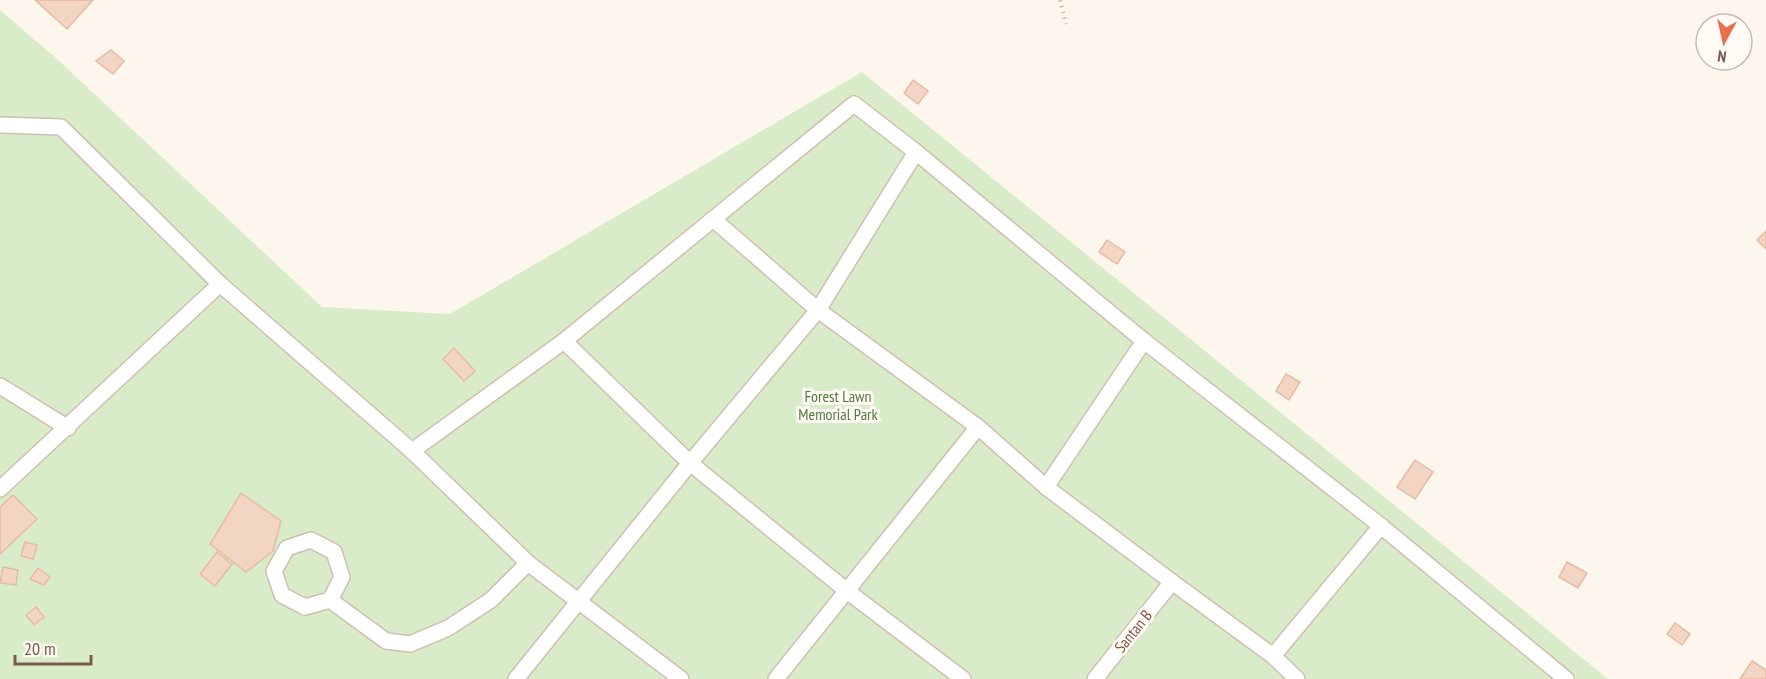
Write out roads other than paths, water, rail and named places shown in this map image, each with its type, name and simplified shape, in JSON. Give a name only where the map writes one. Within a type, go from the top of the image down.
[{"type":"lane","points":[[412,451],[564,341],[854,105],[916,153],[1144,341],[1380,526],[1566,679]]},
{"type":"lane","points":[[0,126],[61,127],[220,284],[412,451],[528,563],[681,679]]},
{"type":"lane","points":[[516,679],[690,463],[818,310],[916,153]]},
{"type":"lane","points":[[713,219],[818,310],[978,427],[1046,487],[1273,656],[1297,679]]},
{"type":"lane","points":[[0,489],[220,284]]},
{"type":"lane","points":[[564,341],[690,463],[846,591],[963,679]]},
{"type":"lane","points":[[1046,487],[1144,341]]},
{"type":"lane","points":[[0,386],[68,428]]},
{"type":"lane","points":[[776,679],[978,427]]},
{"type":"lane","points":[[1273,656],[1380,526]]},
{"type":"lane","points":[[311,540],[334,552],[342,577],[330,600],[305,607],[282,595],[274,571],[287,548],[311,540]]},
{"type":"lane","points":[[330,600],[386,641],[410,644],[448,628],[491,600],[528,563]]},
{"type":"lane","name":"Santan B","points":[[1095,679],[1172,582]]},
{"type":"park label","name":"Forest Lawn Memorial Park","points":[[838,405]]}]
